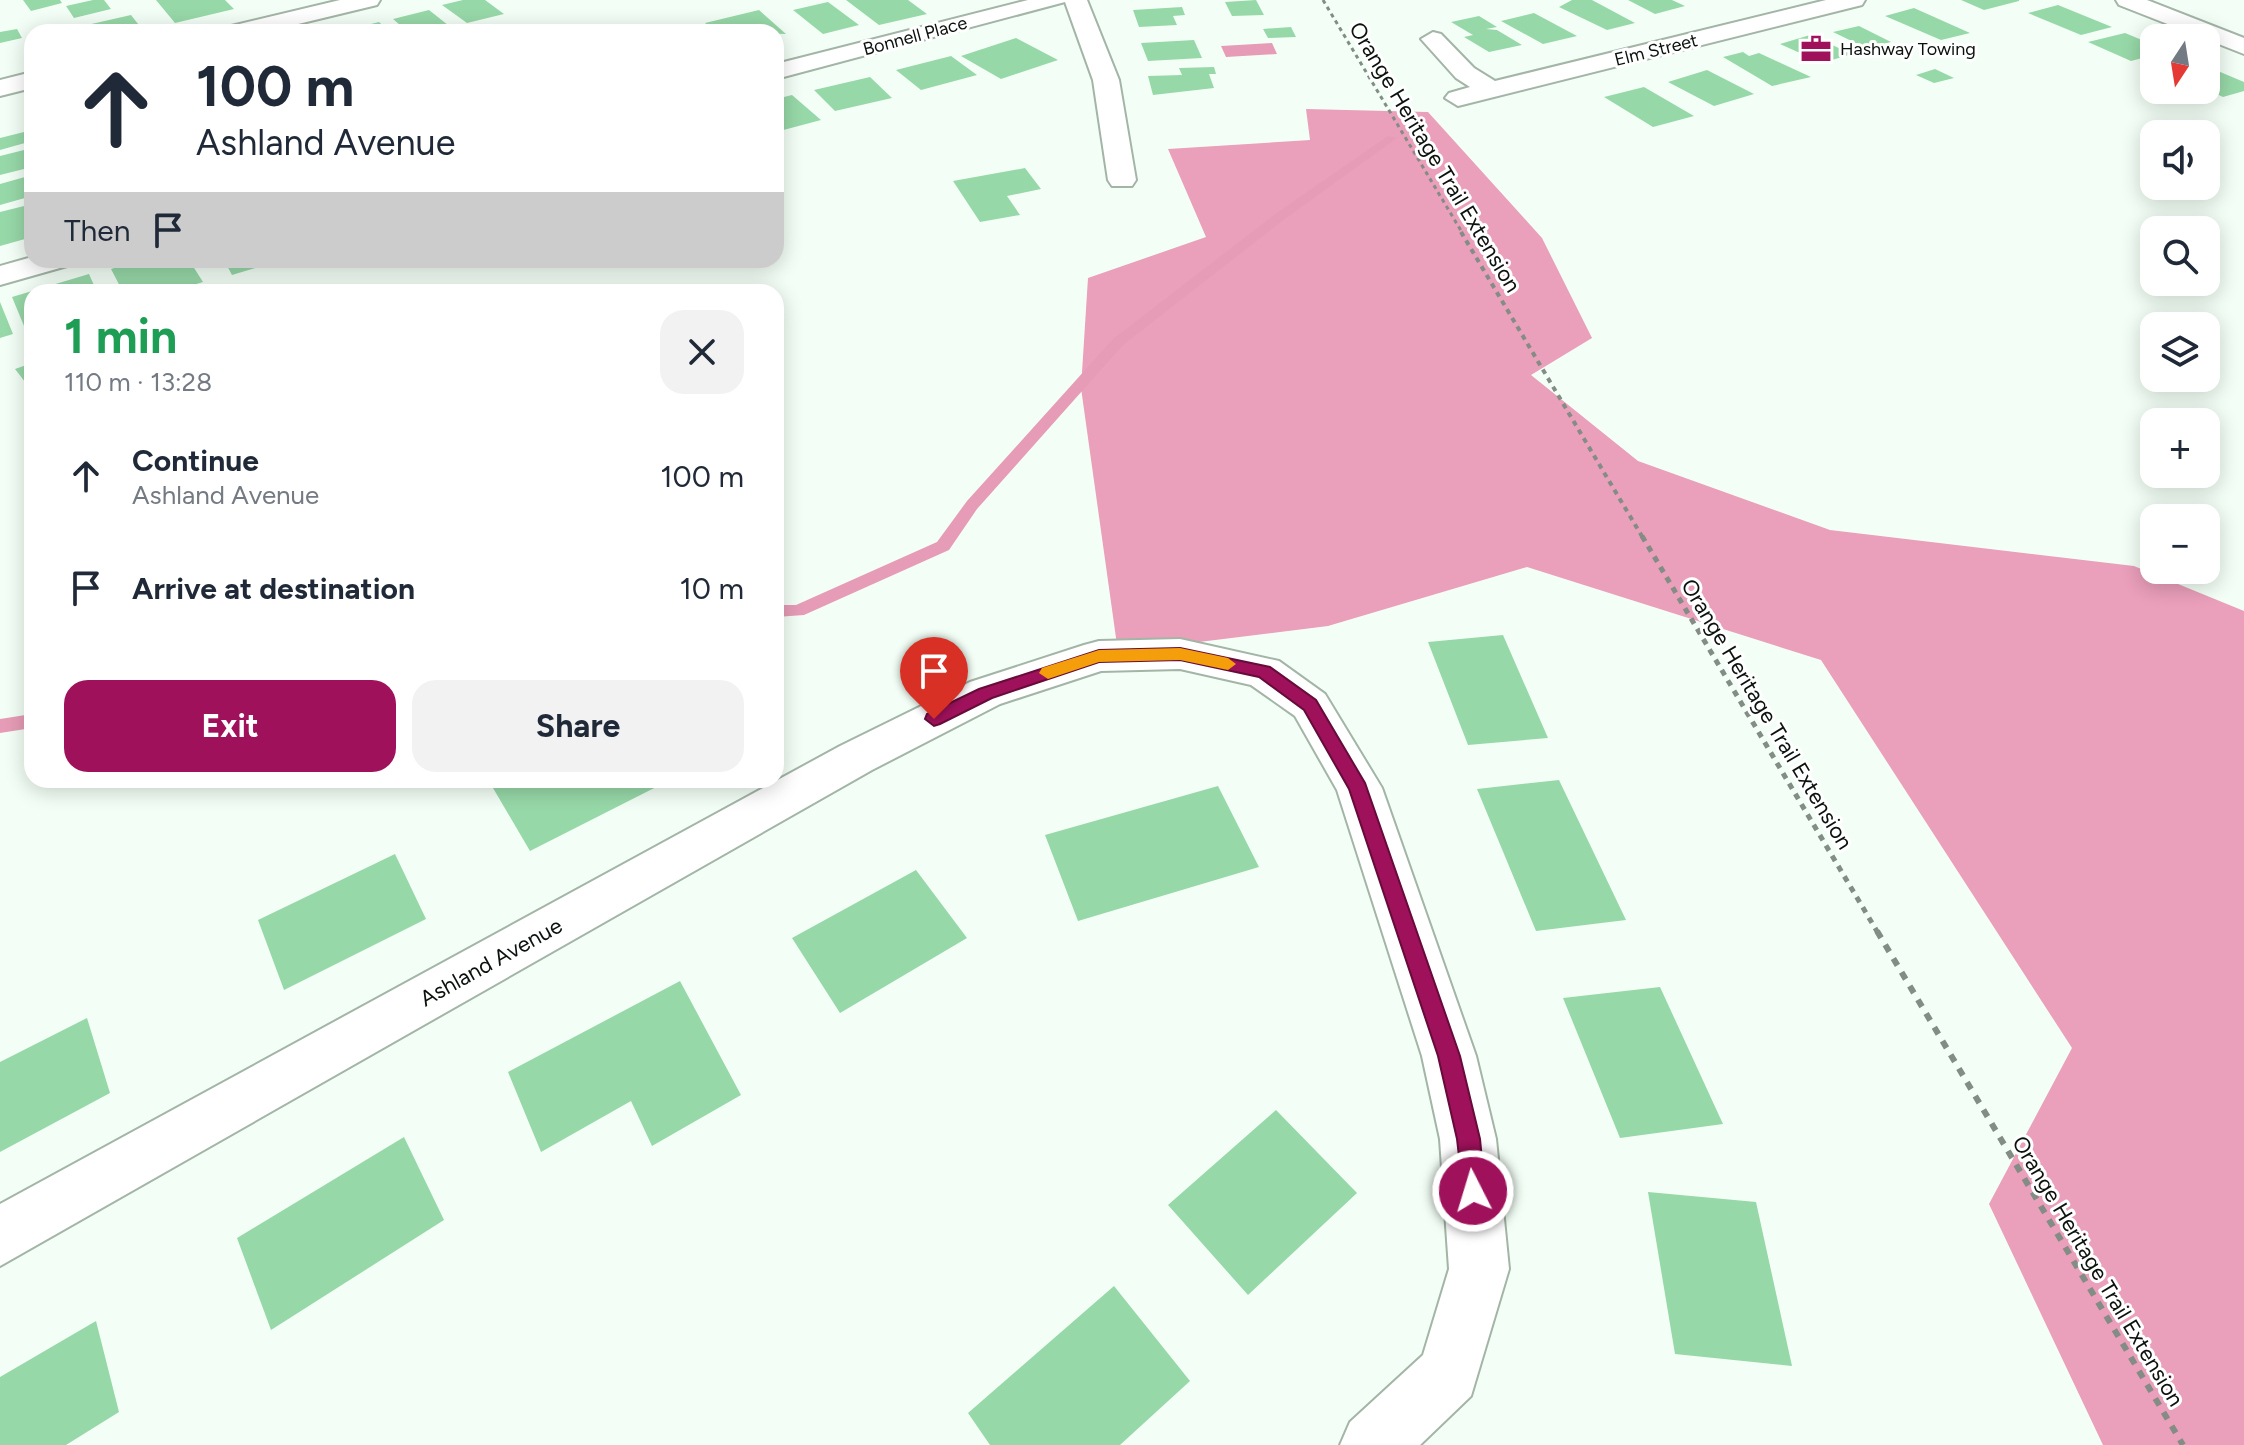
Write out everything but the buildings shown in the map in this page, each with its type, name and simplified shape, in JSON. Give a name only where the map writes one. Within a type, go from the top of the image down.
[{"type":"street","points":[[268,24],[369,0]]},
{"type":"street","name":"Bonnell Place","points":[[784,70],[1055,0]]},
{"type":"street","points":[[1076,0],[1106,80],[1122,180]]},
{"type":"street","name":"Elm Street","points":[[1458,98],[1854,0]]},
{"type":"street","points":[[2127,0],[2244,47]]},
{"type":"street","points":[[1732,5],[1768,22]]},
{"type":"street","points":[[1433,39],[1465,73],[1492,90]]},
{"type":"street","points":[[0,88],[24,82]]},
{"type":"street","points":[[0,276],[28,268]]},
{"type":"street","name":"Ashland Avenue","points":[[0,1236],[842,766],[985,693],[1099,656],[1180,654],[1264,672],[1310,705],[1359,788],[1449,1056],[1468,1139],[1479,1269],[1449,1374],[1373,1445]]},
{"type":"path","name":"Orange Heritage Trail Extension","points":[[1323,0],[2183,1445]]},
{"type":"shaded area","points":[[1272,43],[1277,54],[1226,57],[1221,46]]},
{"type":"shaded area","points":[[1306,109],[1428,112],[1542,238],[1592,338],[1531,375],[1638,461],[1830,530],[2134,566],[2140,568],[2140,584],[2178,584],[2244,611],[2244,1445],[2103,1445],[1989,1204],[2072,1048],[1821,660],[1527,567],[1328,626],[1118,652],[1081,388],[1088,278],[1206,237],[1168,149],[1310,140]]},
{"type":"waterway","points":[[784,611],[798,611],[943,546],[972,505],[1118,342],[1282,215],[1392,138]]},
{"type":"waterway","points":[[0,726],[24,722]]},
{"type":"slow traffic","points":[[1048,673],[1099,656],[1180,654],[1228,664]]},
{"type":"place","name":"Hashway Towing","points":[[1816,49]]},
{"type":"route","points":[[934,719],[985,693],[1099,656],[1180,654],[1264,672],[1310,705],[1359,788],[1449,1056],[1468,1139],[1473,1191]]}]
